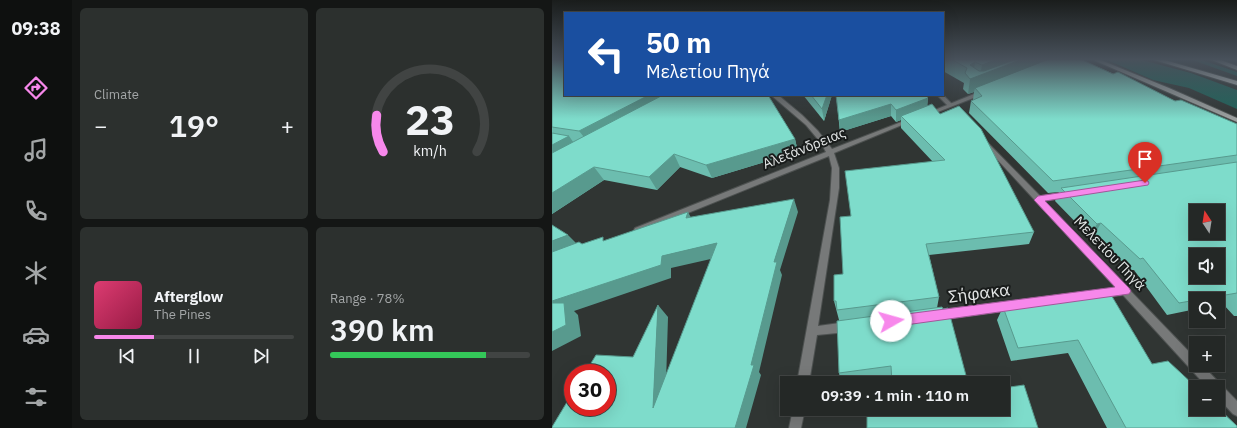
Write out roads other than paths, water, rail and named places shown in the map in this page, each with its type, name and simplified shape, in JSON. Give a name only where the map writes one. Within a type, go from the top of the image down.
[{"type":"main road","points":[[1144,79],[1237,120]]},
{"type":"main road","points":[[1226,79],[1237,82]]},
{"type":"street","name":"Αλεξάνδρειας","points":[[632,232],[830,152],[952,108],[990,90]]},
{"type":"street","points":[[775,96],[789,106],[809,126],[830,152],[835,164],[834,196],[805,376]]},
{"type":"street","points":[[941,96],[952,108]]},
{"type":"street","name":"Μελετίου Πηγά","points":[[981,138],[1208,380]]},
{"type":"street","points":[[1038,200],[1076,194]]},
{"type":"street","name":"Σήφακα","points":[[930,316],[1125,291]]},
{"type":"street","points":[[812,331],[859,325]]},
{"type":"street","points":[[1225,397],[1237,410]]},
{"type":"street","points":[[795,428],[798,416]]}]
